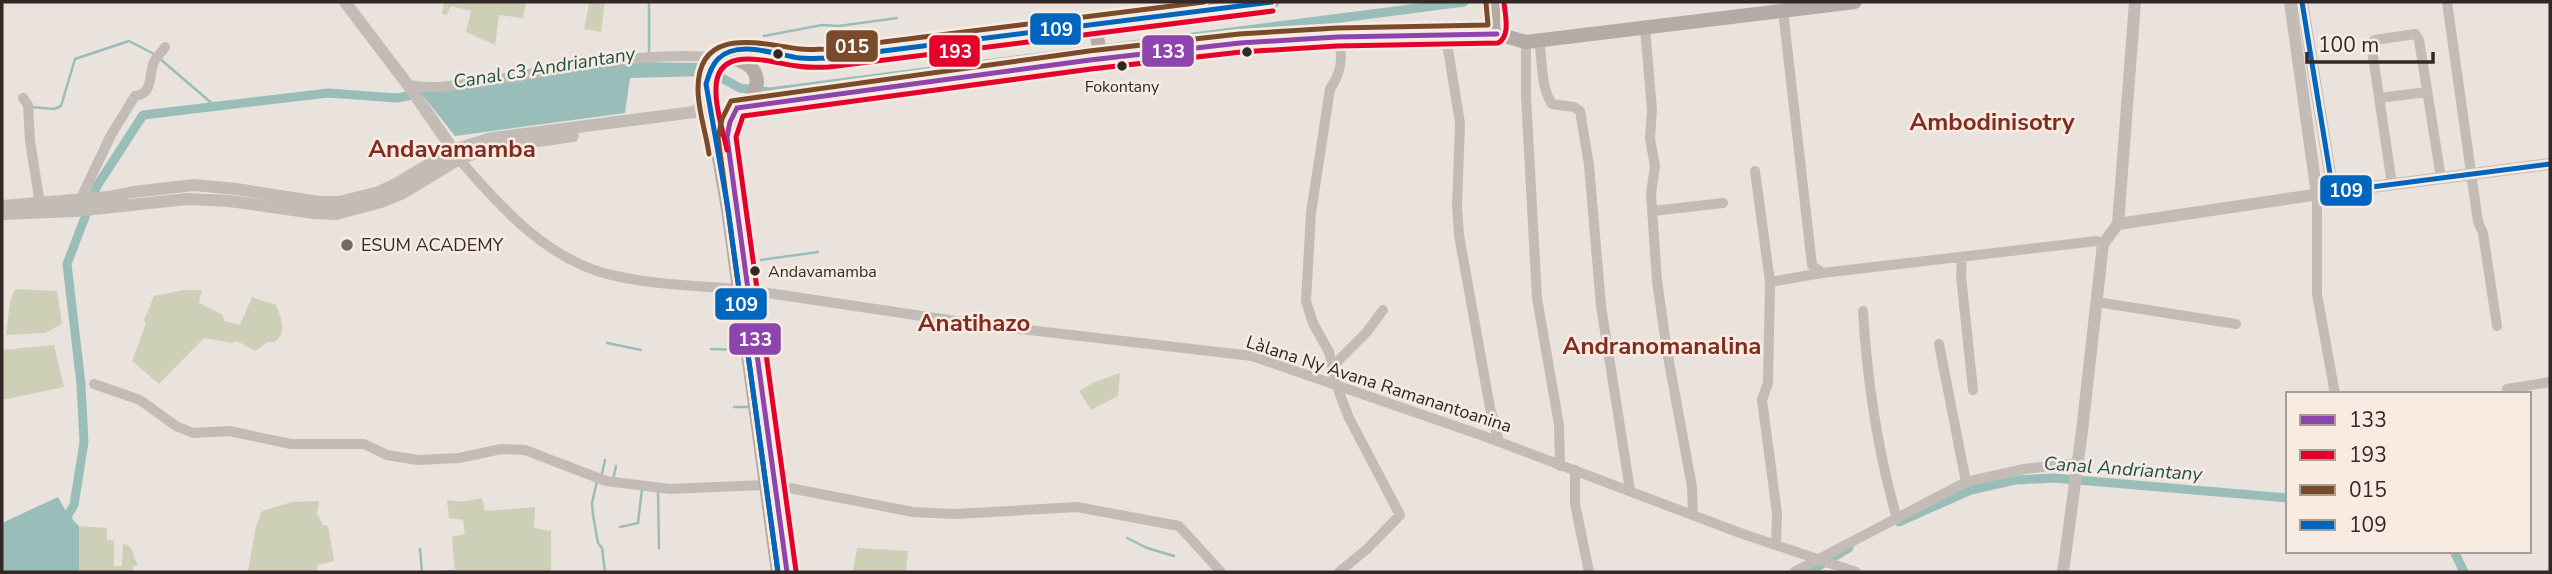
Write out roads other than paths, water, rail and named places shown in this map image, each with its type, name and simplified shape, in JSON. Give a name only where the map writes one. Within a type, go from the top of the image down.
[{"type":"main road","points":[[743,290],[707,81],[721,56],[754,49],[801,58],[828,58],[1091,31],[1272,2]]},
{"type":"main road","points":[[710,109],[1240,43],[1337,37],[1491,34],[1532,41],[1855,2]]},
{"type":"main road","points":[[1491,34],[1494,5]]},
{"type":"main road","points":[[1091,31],[1096,61]]},
{"type":"main road","points":[[721,56],[749,64],[758,82],[730,122],[727,137],[743,290],[770,485],[778,572]]},
{"type":"main road","points":[[770,485],[787,572]]},
{"type":"street","name":"Làlana Ny Avana Ramanantoanina","points":[[345,2],[456,154],[522,227],[571,261],[615,276],[743,290],[969,323],[1252,356],[1499,441],[1560,466],[1856,572]]},
{"type":"street","points":[[2063,572],[2103,244],[2118,224],[2135,2]]},
{"type":"street","points":[[2290,2],[2317,195],[2317,294],[2334,392]]},
{"type":"street","points":[[2302,2],[2333,192]]},
{"type":"street","points":[[2447,2],[2470,175],[2478,222],[2483,233],[2497,326]]},
{"type":"street","points":[[1783,11],[1812,265],[1822,273]]},
{"type":"street","points":[[1645,28],[1652,110],[1650,139],[1655,166],[1651,194],[1657,281],[1692,487],[1693,514]]},
{"type":"street","points":[[2392,184],[2372,42],[2415,34],[2419,37],[2441,178]]},
{"type":"street","points":[[1440,35],[1448,49],[1460,122],[1457,206],[1459,235],[1485,382],[1499,441]]},
{"type":"street","points":[[1337,37],[1342,50],[1339,76],[1330,89],[1311,212],[1306,301],[1312,323],[1329,352],[1336,384],[1349,418],[1400,515],[1367,549],[1339,572]]},
{"type":"street","points":[[1532,41],[1527,108],[1537,298],[1559,425],[1560,466]]},
{"type":"street","points":[[1532,41],[1552,104],[1574,107],[1580,111],[1589,165],[1601,306],[1630,490]]},
{"type":"street","points":[[79,203],[116,126],[135,96],[142,95],[149,89],[161,53]]},
{"type":"street","points":[[411,90],[603,62],[678,57],[724,58],[721,56]]},
{"type":"street","points":[[2,214],[133,192],[194,185],[319,202],[340,202],[397,184],[492,138],[694,112],[707,102],[707,81]]},
{"type":"street","points":[[2379,98],[2427,92]]},
{"type":"street","points":[[23,98],[29,105],[30,141],[40,204]]},
{"type":"street","points":[[2,206],[79,203],[95,209],[187,199],[230,201],[336,214],[357,210],[401,194],[456,154],[671,123],[710,109]]},
{"type":"street","points":[[2118,224],[2333,192],[2550,164]]},
{"type":"street","points":[[1755,170],[1770,282],[1768,383],[1762,400],[1777,513],[1776,545]]},
{"type":"street","points":[[1653,211],[1723,203]]},
{"type":"street","points":[[1770,282],[1822,273],[2097,241],[2103,244]]},
{"type":"street","points":[[1962,258],[1961,276],[1973,390]]},
{"type":"street","points":[[2097,302],[2236,324]]},
{"type":"street","points":[[1333,366],[1366,333],[1383,310]]},
{"type":"street","points":[[1863,311],[1865,351],[1888,489],[1897,519]]},
{"type":"street","points":[[1939,344],[1966,482]]},
{"type":"street","points":[[2507,389],[2550,382]]},
{"type":"street","points":[[93,384],[140,400],[176,426],[193,433],[229,432],[291,444],[364,444],[387,454],[418,460],[459,458],[501,449],[525,450],[606,481],[670,489],[770,485],[913,512],[959,514],[1077,507],[1179,526],[1221,572]]},
{"type":"street","points":[[1794,572],[1966,482],[2024,469],[2077,463]]},
{"type":"street","points":[[1574,470],[1575,504],[1589,572]]},
{"type":"water","points":[[639,62],[697,63],[712,66],[706,76],[630,78],[625,113],[455,136],[420,92]]},
{"type":"water","points":[[58,497],[68,515],[79,526],[79,572],[2,572],[2,523]]},
{"type":"waterway","points":[[649,2],[649,53]]},
{"type":"waterway","name":"Canal c3 Andriantany","points":[[707,70],[740,88],[770,92],[1464,2]]},
{"type":"waterway","points":[[764,36],[822,25],[839,26],[897,18]]},
{"type":"waterway","points":[[31,107],[54,109],[61,106],[75,59],[129,41],[154,54]]},
{"type":"waterway","points":[[159,58],[215,106]]},
{"type":"waterway","name":"Canal c3 Andriantany","points":[[68,527],[68,515],[74,505],[84,442],[81,384],[67,264],[97,186],[143,115],[328,93],[397,98],[417,94]]},
{"type":"waterway","points":[[761,260],[818,252]]},
{"type":"waterway","points":[[607,343],[641,350]]},
{"type":"waterway","points":[[711,349],[742,350]]},
{"type":"waterway","points":[[734,407],[752,407]]},
{"type":"waterway","points":[[601,478],[605,460]]},
{"type":"waterway","points":[[613,480],[616,466]]},
{"type":"waterway","name":"Canal Andriantany","points":[[1899,522],[1971,490],[2015,480],[2054,478],[2286,498]]},
{"type":"waterway","points":[[597,481],[592,503],[593,515],[605,572]]},
{"type":"waterway","points":[[620,527],[638,523],[642,489]]},
{"type":"waterway","points":[[658,491],[659,548]]},
{"type":"waterway","points":[[1127,538],[1147,548],[1174,556]]},
{"type":"waterway","name":"Canal Andriantany","points":[[1809,572],[1849,548]]},
{"type":"waterway","points":[[420,549],[422,572]]},
{"type":"waterway","name":"Canal Andriantany","points":[[2455,553],[2464,572]]},
{"type":"waterway","points":[[442,572],[453,571]]},
{"type":"place","name":"Fokontany","points":[[1122,66]]},
{"type":"place","name":"ESUM ACADEMY","points":[[347,245]]},
{"type":"place","name":"Andavamamba","points":[[755,271]]},
{"type":"district","name":"Ambodinisotry","points":[[1992,122]]},
{"type":"district","name":"Andavamamba","points":[[452,149]]},
{"type":"district","name":"Anatihazo","points":[[974,323]]},
{"type":"district","name":"Andranomanalina","points":[[1662,346]]}]
